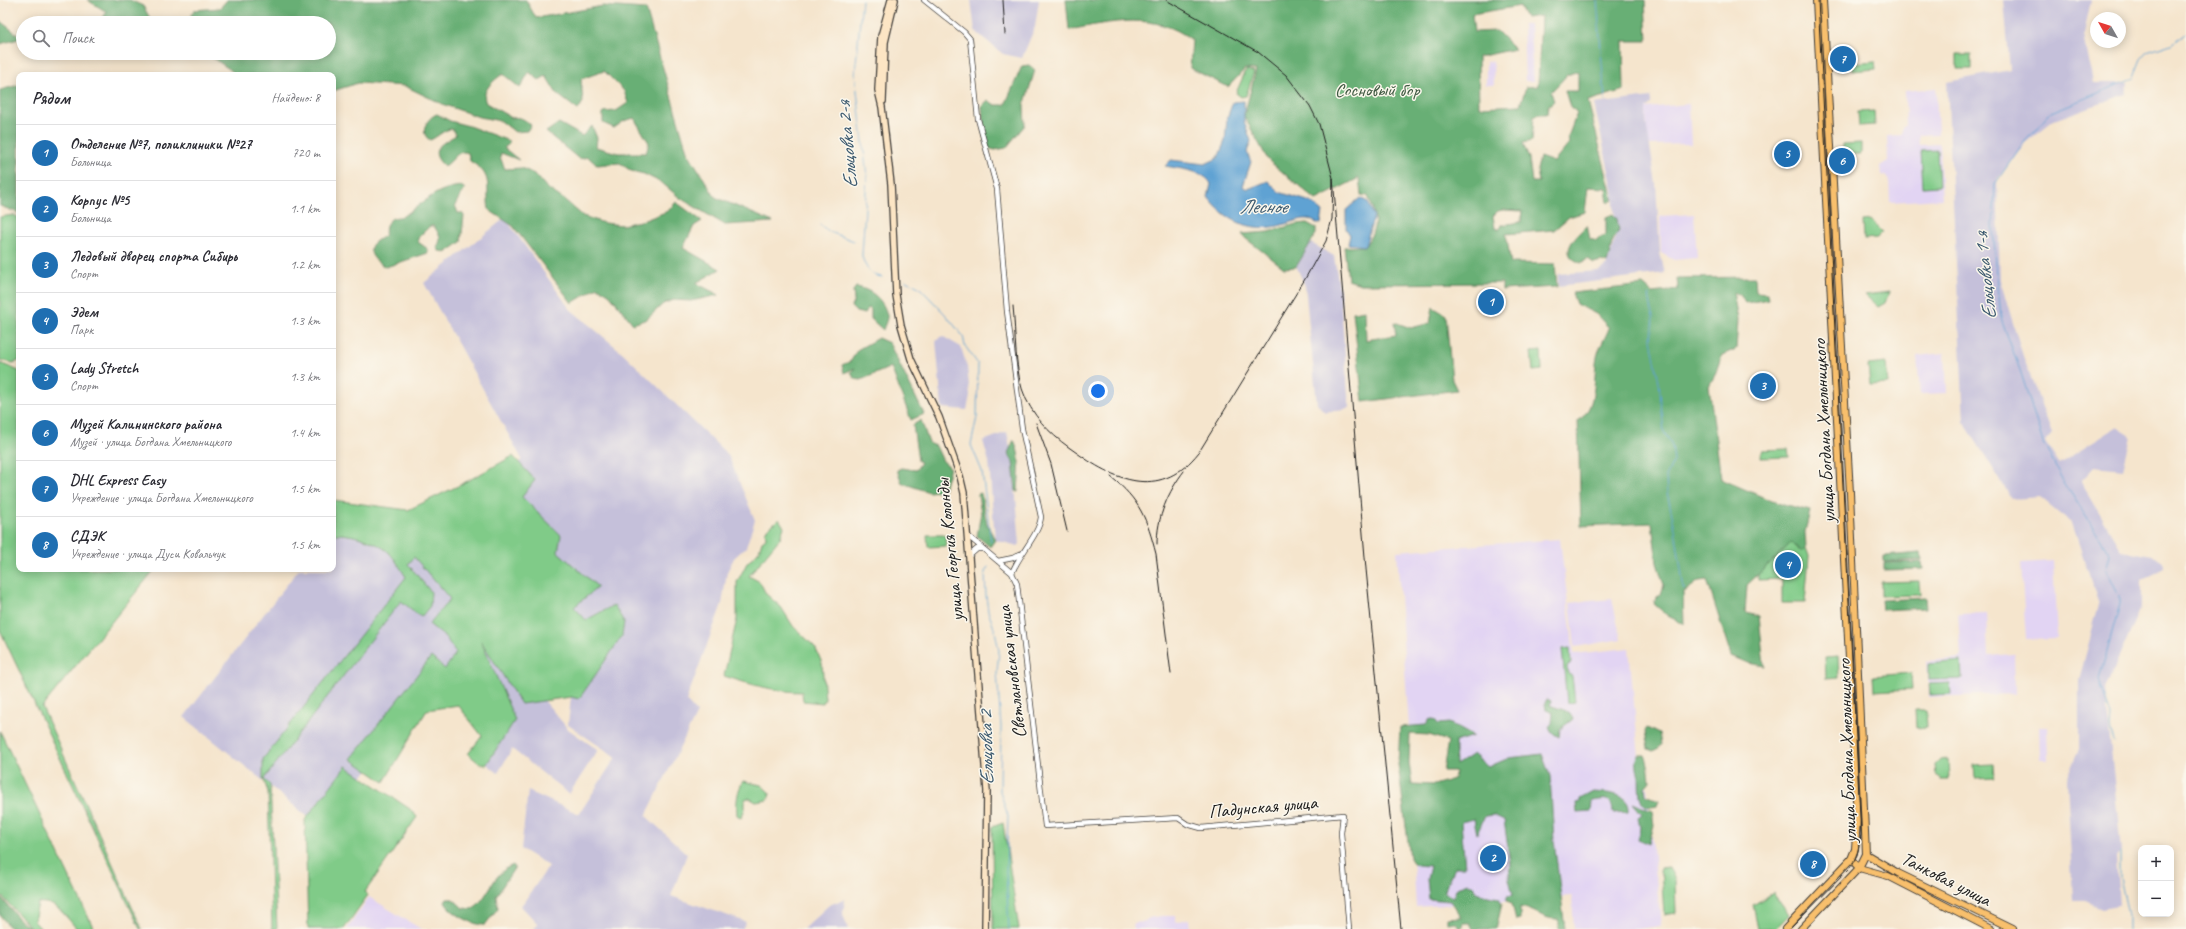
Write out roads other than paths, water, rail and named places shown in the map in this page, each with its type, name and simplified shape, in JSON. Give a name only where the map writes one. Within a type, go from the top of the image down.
[{"type":"main road","name":"улица Георгия Колонды","points":[[891,0],[881,36],[878,63],[878,90],[882,107],[891,184],[896,295],[901,329],[911,359],[939,417],[960,476],[968,536],[987,791],[985,929]]},
{"type":"main road","name":"улица Георгия Колонды","points":[[882,107],[885,42],[895,0]]},
{"type":"main road","name":"улица Богдана Хмельницкого","points":[[1816,0],[1858,825],[1852,858]]},
{"type":"main road","name":"улица Богдана Хмельницкого","points":[[1824,0],[1851,509],[1866,854]]},
{"type":"main road","points":[[1785,929],[1852,858],[1866,854]]},
{"type":"main road","points":[[1801,929],[1859,868],[1866,854]]},
{"type":"main road","name":"Танковая улица","points":[[1866,854],[1898,873],[2013,929]]},
{"type":"main road","points":[[1852,858],[1859,868]]},
{"type":"main road","name":"Танковая улица","points":[[1859,868],[1888,876],[1991,929]]},
{"type":"street","points":[[924,0],[964,32],[970,39],[978,119],[997,189],[1007,311],[1016,391],[1023,436],[1041,516],[1038,526],[1021,553],[1012,573],[982,550],[968,536]]},
{"type":"street","points":[[969,556],[977,549],[982,550]]},
{"type":"street","points":[[998,561],[1014,558],[1021,553]]},
{"type":"street","name":"Светлановская улица","points":[[1012,573],[1017,584],[1045,826]]},
{"type":"street","name":"Падунская улица","points":[[1045,826],[1178,818],[1187,824],[1201,828],[1343,815],[1340,833],[1349,929]]},
{"type":"water","name":"Лесное","points":[[1244,101],[1244,121],[1251,141],[1247,152],[1251,162],[1243,186],[1248,189],[1268,181],[1279,192],[1311,202],[1323,212],[1321,224],[1306,219],[1297,220],[1278,226],[1248,226],[1230,218],[1208,197],[1211,184],[1208,179],[1191,171],[1165,166],[1171,160],[1205,164],[1218,158],[1225,141],[1227,118],[1233,102]]},
{"type":"water","points":[[1360,198],[1368,202],[1374,216],[1365,246],[1348,244],[1350,235],[1346,229],[1346,210]]},
{"type":"waterway","name":"Ельцовка 2-я","points":[[862,0],[855,74],[867,176],[862,256],[871,273],[882,277]]},
{"type":"waterway","points":[[1597,0],[1605,101]]},
{"type":"waterway","name":"Ельцовка 1-я","points":[[2117,592],[2106,570],[2110,554],[2062,479],[2043,443],[2021,373],[2001,318],[1993,230],[1995,184],[2021,146],[2051,112],[2133,79],[2141,59],[2147,52],[2171,44],[2186,33]]},
{"type":"waterway","points":[[820,225],[830,232],[854,241]]},
{"type":"waterway","name":"Ельцовка 2-я","points":[[906,281],[919,287],[945,314],[963,336],[965,346],[978,364],[977,417],[971,445],[982,471],[991,542]]},
{"type":"waterway","points":[[1649,295],[1653,317],[1651,339],[1659,382],[1664,432],[1672,445],[1674,461],[1666,476],[1667,492],[1675,529],[1684,590]]},
{"type":"waterway","name":"Ельцовка 2","points":[[988,567],[985,572],[986,596],[988,611],[995,631],[999,651],[997,672],[1001,727],[1000,791],[1008,816],[1006,873],[1009,929]]},
{"type":"waterway","name":"Ельцовка 1-я","points":[[2114,742],[2110,728],[2111,715],[2099,680],[2120,603],[2120,595]]},
{"type":"waterway","name":"Ельцовка 1-я","points":[[2120,852],[2120,878],[2128,914],[2128,929]]},
{"type":"tram line","points":[[1790,929],[1850,868],[1857,855],[1861,835],[1818,0]]},
{"type":"railway","points":[[1003,0],[1005,34]]},
{"type":"railway","points":[[1166,0],[1258,52],[1286,75],[1310,106],[1319,124],[1333,178]]},
{"type":"railway","points":[[1013,306],[1017,366],[1022,389],[1031,408],[1054,436],[1093,463],[1124,478],[1140,481],[1155,481],[1170,476],[1185,467],[1199,452],[1305,279],[1326,241],[1332,219],[1333,178],[1366,569],[1401,929]]},
{"type":"railway","points":[[1036,423],[1051,464],[1067,531]]},
{"type":"railway","points":[[1157,544],[1159,524],[1164,505],[1173,487],[1184,471]]},
{"type":"railway","points":[[1111,477],[1121,485],[1136,502],[1145,520],[1153,542],[1156,554],[1171,674]]},
{"type":"place","name":"DHL Express Easy","points":[[1843,59]]},
{"type":"place","name":"Lady Stretch","points":[[1787,154]]},
{"type":"place","name":"Музей Калининского района","points":[[1842,161]]},
{"type":"place","name":"Отделение №7, поликлиники №27","points":[[1491,302]]},
{"type":"place","name":"Ледовый дворец спорта Сибирь","points":[[1763,386]]},
{"type":"place","name":"Эдем","points":[[1788,565]]},
{"type":"place","name":"Корпус №5","points":[[1493,858]]},
{"type":"place","name":"СДЭК","points":[[1813,864]]},
{"type":"park label","name":"Сосновый бор","points":[[1377,90]]}]
